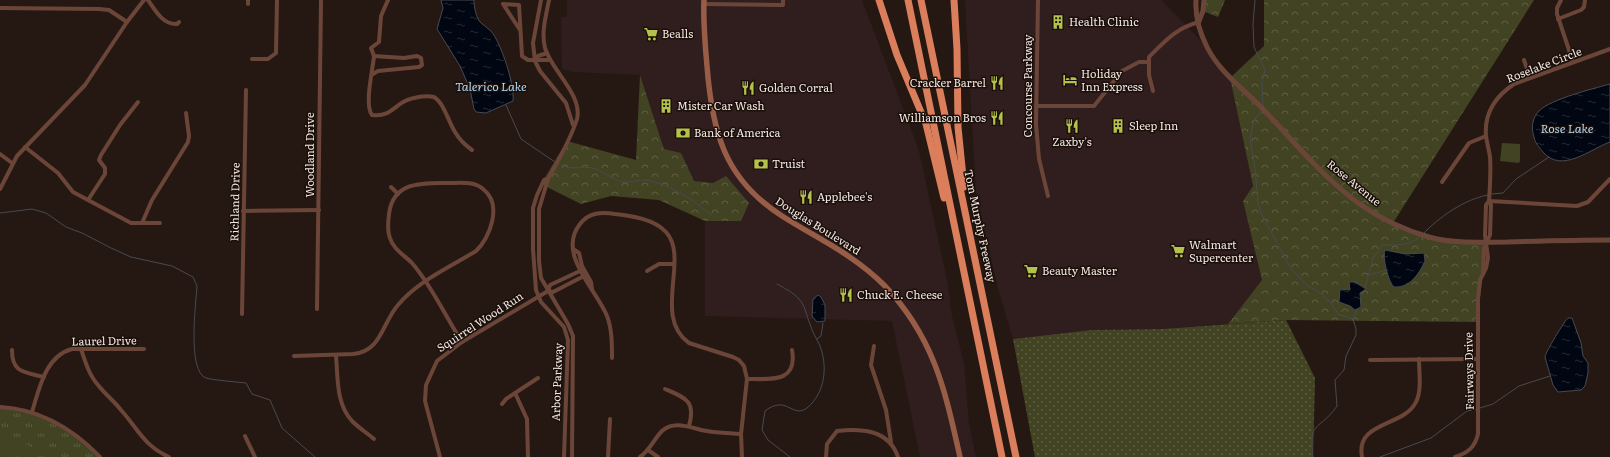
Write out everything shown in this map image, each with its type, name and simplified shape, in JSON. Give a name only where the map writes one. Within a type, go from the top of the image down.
[{"type":"highway","points":[[879,0],[896,50],[926,124],[969,300]]},
{"type":"highway","points":[[908,0],[1002,457]]},
{"type":"highway","name":"Tom Murphy Freeway","points":[[922,0],[1016,457]]},
{"type":"highway","points":[[954,0],[958,50],[958,127],[968,223]]},
{"type":"main road","name":"Douglas Boulevard","points":[[704,2],[705,42],[711,112],[718,137],[730,164],[740,180],[762,203],[846,254],[879,280],[897,300],[919,332],[934,360],[945,392],[960,457]]},
{"type":"street","points":[[0,189],[12,163],[25,147],[85,85],[127,22],[144,0]]},
{"type":"street","points":[[148,0],[166,22],[172,25],[179,22]]},
{"type":"street","points":[[252,59],[268,59],[276,53],[277,0]]},
{"type":"street","name":"Woodland Drive","points":[[317,309],[320,0]]},
{"type":"street","points":[[388,0],[381,16],[378,42],[371,48],[374,56],[373,74],[370,81],[370,111],[372,115],[388,114],[399,105],[409,100],[434,97],[440,104],[464,145],[472,150]]},
{"type":"street","points":[[541,0],[533,43],[535,61],[540,71],[566,103],[573,125]]},
{"type":"street","name":"Arbor Parkway","points":[[549,0],[543,33],[547,53],[550,60],[572,92],[577,112],[577,119],[573,125],[565,152],[548,179],[539,210],[541,278],[568,324],[573,336],[572,457]]},
{"type":"street","name":"Concourse Parkway","points":[[1038,0],[1036,106],[1037,141],[1048,196]]},
{"type":"street","name":"Rose Avenue","points":[[1196,0],[1196,9],[1199,22],[1207,47],[1230,78],[1258,104],[1309,159],[1360,204],[1385,220],[1430,237],[1446,240],[1486,242],[1610,240]]},
{"type":"street","points":[[1153,91],[1149,75],[1148,62],[1150,57],[1175,31],[1186,25],[1199,22],[1203,11],[1204,0]]},
{"type":"street","points":[[1561,0],[1556,10],[1573,62]]},
{"type":"street","points":[[1558,19],[1581,10],[1584,7],[1585,0]]},
{"type":"street","points":[[704,2],[783,2]]},
{"type":"street","points":[[520,30],[503,4],[519,5],[520,30],[523,44],[522,56],[528,60],[550,60]]},
{"type":"street","points":[[0,8],[100,9],[109,10],[127,22]]},
{"type":"street","name":"Roselake Circle","points":[[1486,242],[1485,235],[1488,211],[1486,205],[1489,201],[1490,163],[1486,136],[1488,114],[1498,97],[1514,84],[1610,49]]},
{"type":"street","points":[[535,61],[538,56],[547,53]]},
{"type":"street","points":[[373,74],[378,71],[420,68],[422,65],[421,58],[417,56],[404,58],[374,56]]},
{"type":"street","points":[[1524,60],[1530,78]]},
{"type":"street","points":[[1036,106],[1094,106],[1122,71],[1139,62],[1148,62]]},
{"type":"street","name":"Richland Drive","points":[[242,314],[246,90]]},
{"type":"street","points":[[88,200],[105,174],[105,168],[100,160],[100,156],[120,125],[138,102]]},
{"type":"street","points":[[142,224],[152,200],[188,142],[189,136],[186,113]]},
{"type":"street","points":[[1442,182],[1469,143],[1486,136]]},
{"type":"street","points":[[25,147],[58,173],[73,192],[127,221],[142,224],[160,223]]},
{"type":"street","points":[[0,154],[12,163]]},
{"type":"street","name":"Arbor Parkway","points":[[548,179],[544,180],[534,208],[533,265],[538,296],[564,327],[568,340],[564,457]]},
{"type":"street","points":[[1489,201],[1578,206],[1588,202],[1610,179]]},
{"type":"street","points":[[294,356],[336,356],[359,354],[372,347],[378,341],[398,305],[425,282],[476,251],[483,245],[491,229],[492,208],[490,200],[483,189],[467,183],[420,183],[411,185],[398,194],[390,210],[389,231],[392,244],[414,266],[425,282],[462,342]]},
{"type":"street","points":[[391,187],[398,194]]},
{"type":"street","points":[[243,211],[319,210]]},
{"type":"street","points":[[612,358],[608,318],[592,290],[582,277],[575,260],[573,249],[575,232],[586,217],[597,213],[613,213],[641,218],[665,231],[673,246],[674,264],[672,304],[674,323],[679,334],[684,339],[696,346],[739,360],[744,366],[747,379],[740,434],[742,457]]},
{"type":"street","name":"Fairways Drive","points":[[1455,457],[1464,454],[1472,448],[1478,434],[1478,298],[1488,258],[1486,242]]},
{"type":"street","points":[[573,249],[579,253],[582,266],[591,282],[592,290]]},
{"type":"street","points":[[646,271],[659,264],[674,264]]},
{"type":"street","points":[[580,271],[550,285],[548,291],[554,292],[582,277]]},
{"type":"street","name":"Squirrel Wood Run","points":[[440,457],[426,408],[426,385],[438,361],[462,342],[548,291]]},
{"type":"street","points":[[874,346],[870,365],[886,410],[891,442],[898,457]]},
{"type":"street","points":[[80,349],[87,367],[97,384],[122,410],[144,440],[158,452],[169,457]]},
{"type":"street","name":"Laurel Drive","points":[[32,412],[44,377],[54,360],[62,352],[80,349],[144,349]]},
{"type":"street","points":[[12,350],[12,362],[20,371],[44,377]]},
{"type":"street","points":[[747,379],[780,378],[785,375],[791,369],[794,361],[792,350]]},
{"type":"street","points":[[336,356],[339,393],[342,406],[351,420],[374,439]]},
{"type":"street","points":[[1362,457],[1362,442],[1370,432],[1409,411],[1415,404],[1419,392],[1419,359]]},
{"type":"street","points":[[1370,360],[1477,359]]},
{"type":"street","points":[[502,404],[515,393],[538,378]]},
{"type":"street","points":[[665,390],[686,399],[691,404],[692,412],[688,426]]},
{"type":"street","points":[[515,393],[527,419],[528,457]]},
{"type":"street","points":[[0,407],[32,412],[51,420],[68,430],[100,457]]},
{"type":"street","points":[[608,457],[610,419]]},
{"type":"street","points":[[640,457],[648,450],[663,430],[673,426],[688,426],[707,432],[740,434]]},
{"type":"street","points":[[826,457],[826,444],[837,431],[864,429],[891,442]]},
{"type":"street","points":[[245,436],[255,457]]},
{"type":"street","points":[[648,450],[658,457]]},
{"type":"shaded area","points":[[567,0],[862,0],[919,151],[947,280],[952,316],[964,363],[969,424],[976,457],[920,457],[892,321],[705,316],[705,221],[714,221],[664,149],[640,75],[574,72],[562,69],[561,17],[567,17]]},
{"type":"shaded area","points":[[965,0],[1161,0],[1207,47],[1230,78],[1253,186],[1243,201],[1262,280],[1228,324],[1163,329],[1091,330],[1013,339],[999,292],[976,194]]},
{"type":"green space","points":[[1204,0],[1225,0],[1218,17],[1203,11]]},
{"type":"green space","points":[[1264,0],[1534,0],[1393,223],[1430,237],[1487,242],[1477,322],[1286,320],[1228,324],[1262,280],[1243,201],[1253,186],[1230,78],[1264,46]]},
{"type":"green space","points":[[640,75],[664,149],[681,153],[694,181],[713,183],[726,176],[749,203],[741,221],[705,221],[659,200],[611,196],[581,204],[541,184],[567,141],[636,160]]},
{"type":"green space","points":[[1502,143],[1520,144],[1519,163],[1500,161]]},
{"type":"green space","points":[[1286,320],[1315,378],[1313,457],[1035,457],[1013,339],[1091,330],[1163,329]]},
{"type":"green space","points":[[0,405],[28,412],[55,422],[80,437],[101,457],[0,457]]},
{"type":"green space","points":[[3,436],[45,452],[46,456],[0,457],[0,437]]},
{"type":"water","name":"Talerico Lake","points":[[441,0],[474,0],[478,18],[481,23],[491,31],[503,54],[510,75],[513,101],[486,113],[476,112],[470,89],[460,66],[437,29],[443,8]]},
{"type":"water","name":"Rose Lake","points":[[1610,84],[1610,142],[1576,158],[1567,160],[1559,161],[1551,158],[1543,152],[1537,145],[1533,134],[1533,123],[1539,111],[1553,102]]},
{"type":"water","points":[[1385,250],[1405,254],[1424,253],[1425,261],[1420,271],[1409,283],[1400,287],[1394,287],[1386,269],[1384,258]]},
{"type":"water","points":[[1349,282],[1355,282],[1366,289],[1360,293],[1361,307],[1355,310],[1350,306],[1339,302],[1340,289],[1350,290]]},
{"type":"water","points":[[818,295],[821,297],[825,305],[825,321],[817,322],[812,316],[813,299]]},
{"type":"water","points":[[1568,318],[1572,318],[1581,343],[1583,356],[1588,363],[1588,373],[1585,386],[1581,390],[1558,392],[1553,385],[1545,357],[1555,337]]},
{"type":"waterway","points":[[1255,0],[1253,24],[1254,47],[1265,70],[1262,82],[1263,106]]},
{"type":"waterway","points":[[506,105],[521,139],[555,162]]},
{"type":"waterway","points":[[1261,111],[1254,120],[1250,139],[1255,168],[1258,203],[1262,215],[1291,269],[1308,286],[1319,292],[1331,303],[1338,314],[1353,319],[1356,329],[1356,335],[1346,356],[1344,370],[1335,380],[1337,406],[1331,414],[1316,427],[1314,431],[1312,437],[1313,457]]},
{"type":"waterway","points":[[1491,194],[1503,193],[1516,179],[1549,157]]},
{"type":"waterway","points":[[561,165],[570,168],[596,169],[613,179],[620,181],[627,182],[645,180],[663,185],[697,204],[712,216]]},
{"type":"waterway","points":[[1423,234],[1437,221],[1453,210],[1470,200],[1488,195]]},
{"type":"waterway","points":[[0,213],[32,209],[46,213],[66,227],[82,233],[131,257],[172,266],[193,277],[197,286],[194,336],[196,363],[200,373],[209,379],[246,383],[252,394],[270,400],[282,428],[315,457]]},
{"type":"waterway","points":[[1365,288],[1373,258],[1383,245],[1399,245],[1413,242],[1421,236]]},
{"type":"waterway","points":[[1369,275],[1387,270]]},
{"type":"waterway","points":[[777,284],[799,299],[805,308],[812,330],[820,346],[824,362],[821,387],[818,395],[807,408],[802,411],[797,411],[784,405],[779,405],[773,406],[765,411],[762,430],[768,440],[790,457]]},
{"type":"waterway","points":[[1353,319],[1357,310]]},
{"type":"waterway","points":[[817,339],[821,336],[823,323]]},
{"type":"waterway","points":[[1480,408],[1493,404],[1519,386],[1550,376]]},
{"type":"waterway","points":[[1380,457],[1431,438],[1467,411],[1477,409]]},
{"type":"place","name":"Health Clinic","points":[[1058,22]]},
{"type":"place","name":"Bealls","points":[[651,34]]},
{"type":"place","name":"Holiday Inn Express","points":[[1070,80]]},
{"type":"place","name":"Cracker Barrel","points":[[997,83]]},
{"type":"place","name":"Golden Corral","points":[[748,88]]},
{"type":"place","name":"Mister Car Wash","points":[[666,106]]},
{"type":"place","name":"Williamson Bros","points":[[997,118]]},
{"type":"place","name":"Zaxby's","points":[[1072,126]]},
{"type":"place","name":"Sleep Inn","points":[[1118,126]]},
{"type":"place","name":"Bank of America","points":[[683,133]]},
{"type":"place","name":"Truist","points":[[761,164]]},
{"type":"place","name":"Applebee's","points":[[806,197]]},
{"type":"place","name":"Walmart Supercenter","points":[[1178,251]]},
{"type":"place","name":"Beauty Master","points":[[1031,271]]},
{"type":"place","name":"Chuck E. Cheese","points":[[846,295]]}]
